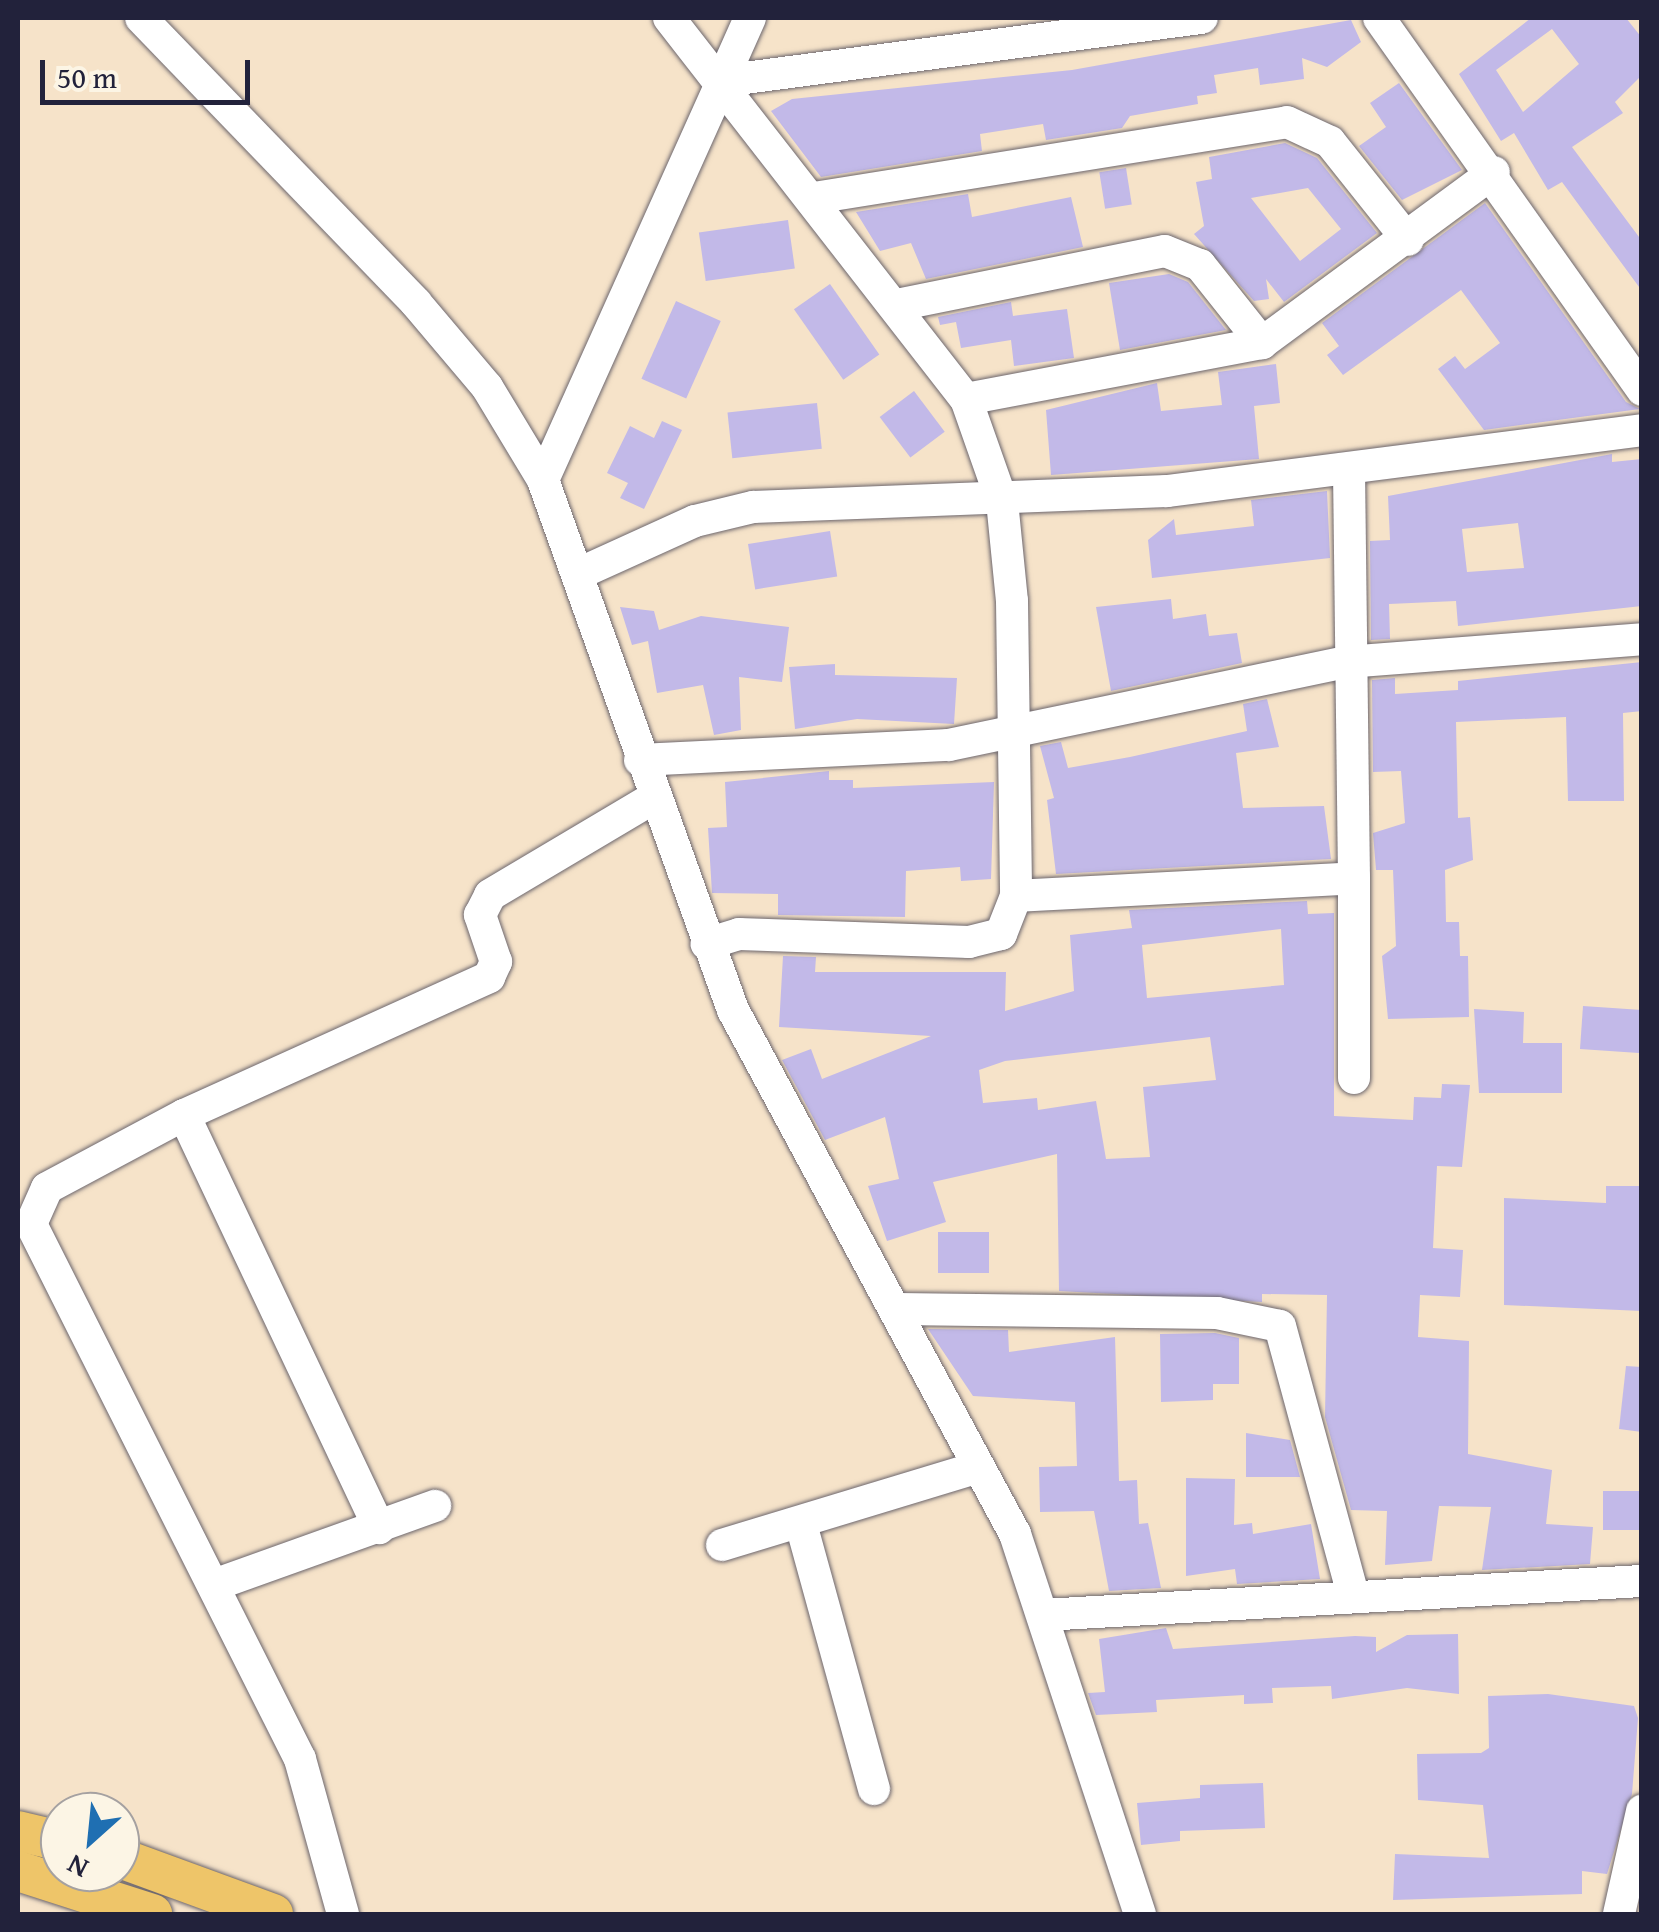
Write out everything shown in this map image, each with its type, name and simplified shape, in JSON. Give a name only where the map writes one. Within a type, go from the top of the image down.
[{"type":"main road","points":[[140,1865],[274,1914]]},
{"type":"main road","points":[[18,1871],[152,1914]]},
{"type":"street","points":[[141,18],[416,303],[487,387],[544,480],[652,799],[706,944],[774,1091],[898,1309],[978,1467],[1042,1615],[1140,1914]]},
{"type":"street","points":[[668,18],[814,198],[966,398],[1002,501],[1013,730],[1016,896],[1012,919],[986,940],[739,934],[706,944]]},
{"type":"street","points":[[544,480],[750,18]]},
{"type":"street","points":[[722,81],[1202,18]]},
{"type":"street","points":[[1379,18],[1494,172],[1642,390]]},
{"type":"street","points":[[814,198],[1287,122],[1330,142],[1408,240]]},
{"type":"street","points":[[966,398],[1262,343],[1408,240],[1494,172]]},
{"type":"street","points":[[897,304],[1165,251],[1200,265],[1262,343]]},
{"type":"street","points":[[578,574],[695,521],[753,507],[902,496],[1002,501],[1349,470],[1642,430]]},
{"type":"street","points":[[1349,470],[1346,662],[1354,878],[1354,1078]]},
{"type":"street","points":[[640,760],[949,745],[1346,662],[1642,639]]},
{"type":"street","points":[[343,1914],[300,1758],[31,1224],[47,1188],[184,1114],[479,984],[495,966],[480,914],[490,895],[652,799]]},
{"type":"street","points":[[1016,896],[1354,878]]},
{"type":"street","points":[[184,1114],[380,1528]]},
{"type":"street","points":[[898,1309],[1216,1313],[1280,1326],[1352,1594]]},
{"type":"street","points":[[722,1545],[978,1467]]},
{"type":"street","points":[[214,1585],[434,1506]]},
{"type":"street","points":[[801,1524],[874,1789]]},
{"type":"street","points":[[1042,1615],[1352,1594],[1642,1581]]},
{"type":"street","points":[[1619,1914],[1642,1811]]},
{"type":"building","points":[[1531,18],[1626,18],[1642,38],[1642,75],[1615,102],[1623,113],[1572,147],[1642,241],[1642,291],[1562,182],[1548,190],[1514,133],[1501,141],[1459,74]],"holes":[[[1552,29],[1579,64],[1523,112],[1496,70]]]},
{"type":"building","points":[[1351,20],[1361,42],[1327,67],[1302,58],[1304,79],[1260,85],[1258,68],[1214,75],[1217,93],[1197,96],[1198,104],[1130,116],[1122,128],[1046,140],[1043,124],[980,134],[982,151],[821,177],[771,111],[792,99],[1072,70]]},
{"type":"building","points":[[1399,83],[1462,170],[1402,200],[1359,146],[1386,127],[1370,103]]},
{"type":"building","points":[[1285,143],[1317,158],[1377,233],[1284,302],[1266,279],[1269,299],[1254,301],[1194,234],[1204,226],[1196,182],[1212,179],[1209,157]],"holes":[[[1308,188],[1341,229],[1300,261],[1251,198]]]},
{"type":"building","points":[[1126,168],[1132,205],[1105,209],[1099,172]]},
{"type":"building","points":[[968,194],[972,217],[1071,197],[1083,247],[926,279],[911,243],[880,251],[856,212]]},
{"type":"building","points":[[1485,203],[1626,402],[1640,409],[1484,430],[1438,369],[1455,356],[1465,369],[1500,343],[1461,290],[1343,375],[1327,355],[1339,346],[1322,323]]},
{"type":"building","points":[[788,220],[795,269],[706,281],[699,233]]},
{"type":"building","points":[[1169,274],[1188,282],[1226,330],[1120,350],[1109,283]]},
{"type":"building","points":[[830,284],[879,354],[843,380],[794,309]]},
{"type":"building","points":[[676,301],[721,321],[686,399],[641,379]]},
{"type":"building","points":[[1011,302],[1013,316],[1067,309],[1074,358],[1014,366],[1011,340],[961,348],[956,322],[940,325],[938,317]]},
{"type":"building","points":[[1276,364],[1280,403],[1254,406],[1259,459],[1051,475],[1046,410],[1157,383],[1161,411],[1222,405],[1218,372]]},
{"type":"building","points":[[914,391],[945,432],[910,458],[880,417]]},
{"type":"building","points":[[817,403],[822,449],[732,458],[727,412]]},
{"type":"building","points":[[662,421],[682,430],[644,509],[620,498],[628,483],[607,473],[630,426],[654,438]]},
{"type":"building","points":[[1612,454],[1612,462],[1642,459],[1642,606],[1458,626],[1456,601],[1389,604],[1390,639],[1371,640],[1370,541],[1390,540],[1388,496]],"holes":[[[1518,523],[1524,568],[1467,572],[1462,529]]]},
{"type":"building","points":[[1327,491],[1330,558],[1152,578],[1148,540],[1174,519],[1176,535],[1254,526],[1251,500]]},
{"type":"building","points":[[830,531],[837,576],[755,589],[748,544]]},
{"type":"building","points":[[1171,599],[1173,619],[1206,614],[1209,636],[1237,633],[1242,663],[1111,691],[1096,607]]},
{"type":"building","points":[[620,607],[654,611],[659,630],[701,616],[789,627],[782,682],[739,677],[741,730],[714,735],[703,685],[657,693],[648,641],[632,645]]},
{"type":"building","points":[[1642,662],[1642,711],[1623,713],[1624,801],[1568,801],[1566,717],[1456,722],[1458,818],[1470,817],[1473,860],[1445,870],[1446,922],[1459,922],[1460,956],[1468,956],[1469,1017],[1388,1019],[1382,956],[1396,946],[1393,870],[1376,870],[1373,833],[1405,823],[1401,771],[1373,772],[1372,680],[1395,678],[1395,694],[1458,690],[1458,681]]},
{"type":"building","points":[[835,664],[835,675],[957,678],[954,724],[857,719],[795,729],[789,667]]},
{"type":"building","points":[[1267,699],[1279,747],[1236,753],[1243,808],[1324,806],[1331,859],[1056,874],[1047,800],[1054,798],[1040,746],[1061,742],[1068,768],[1130,757],[1247,731],[1243,704]]},
{"type":"building","points":[[829,771],[829,780],[853,780],[853,788],[994,782],[991,879],[961,881],[960,867],[906,871],[905,917],[778,915],[778,894],[712,893],[708,828],[727,827],[725,782]]},
{"type":"building","points":[[1307,901],[1308,914],[1334,913],[1334,1116],[1413,1120],[1414,1097],[1441,1098],[1442,1084],[1470,1085],[1462,1167],[1437,1166],[1433,1248],[1463,1250],[1460,1297],[1420,1295],[1418,1337],[1469,1341],[1468,1454],[1552,1470],[1546,1524],[1593,1527],[1590,1564],[1482,1570],[1491,1507],[1439,1506],[1432,1561],[1385,1565],[1387,1511],[1351,1510],[1325,1417],[1327,1295],[1262,1294],[1262,1302],[1059,1291],[1057,1154],[933,1182],[946,1222],[887,1241],[868,1186],[899,1179],[885,1117],[825,1140],[782,1060],[811,1049],[822,1079],[931,1036],[779,1027],[783,956],[816,957],[815,972],[1006,972],[1005,1011],[1074,991],[1070,935],[1132,928],[1129,910]],"holes":[[[1281,929],[1284,985],[1147,998],[1142,945]],[[1210,1037],[1216,1080],[1143,1087],[1150,1157],[1106,1159],[1096,1101],[1038,1110],[1037,1098],[983,1103],[979,1070],[1005,1061]]]},
{"type":"building","points":[[1583,1006],[1642,1010],[1639,1053],[1580,1049]]},
{"type":"building","points":[[1474,1009],[1524,1012],[1523,1043],[1562,1043],[1562,1093],[1479,1093]]},
{"type":"building","points":[[1606,1186],[1642,1186],[1642,1311],[1504,1305],[1504,1198],[1606,1203]]},
{"type":"building","points":[[938,1232],[989,1232],[989,1273],[938,1273]]},
{"type":"building","points":[[928,1329],[1008,1330],[1009,1352],[1115,1337],[1119,1481],[1137,1480],[1139,1524],[1148,1523],[1161,1588],[1109,1591],[1094,1511],[1040,1512],[1039,1467],[1077,1466],[1075,1402],[973,1396]]},
{"type":"building","points":[[1215,1333],[1239,1338],[1239,1384],[1213,1384],[1213,1400],[1161,1402],[1160,1334]]},
{"type":"building","points":[[1626,1366],[1642,1367],[1642,1432],[1619,1429]]},
{"type":"building","points":[[1246,1433],[1290,1440],[1300,1477],[1246,1477]]},
{"type":"building","points":[[1186,1478],[1235,1479],[1234,1525],[1252,1523],[1253,1534],[1311,1524],[1320,1579],[1237,1584],[1235,1569],[1186,1576]]},
{"type":"building","points":[[1603,1491],[1642,1491],[1642,1530],[1603,1530]]},
{"type":"building","points":[[1166,1628],[1173,1649],[1355,1636],[1376,1637],[1376,1652],[1407,1635],[1458,1634],[1459,1694],[1407,1688],[1332,1699],[1331,1686],[1272,1688],[1273,1703],[1244,1704],[1244,1695],[1156,1700],[1157,1712],[1096,1715],[1088,1693],[1105,1692],[1099,1639]]},
{"type":"building","points":[[1548,1694],[1634,1706],[1638,1718],[1632,1794],[1607,1874],[1582,1871],[1582,1894],[1393,1900],[1395,1854],[1489,1858],[1483,1805],[1418,1800],[1417,1754],[1481,1753],[1489,1748],[1488,1696]]},
{"type":"building","points":[[1263,1783],[1265,1828],[1180,1831],[1180,1841],[1141,1845],[1137,1803],[1200,1798],[1200,1785]]}]
